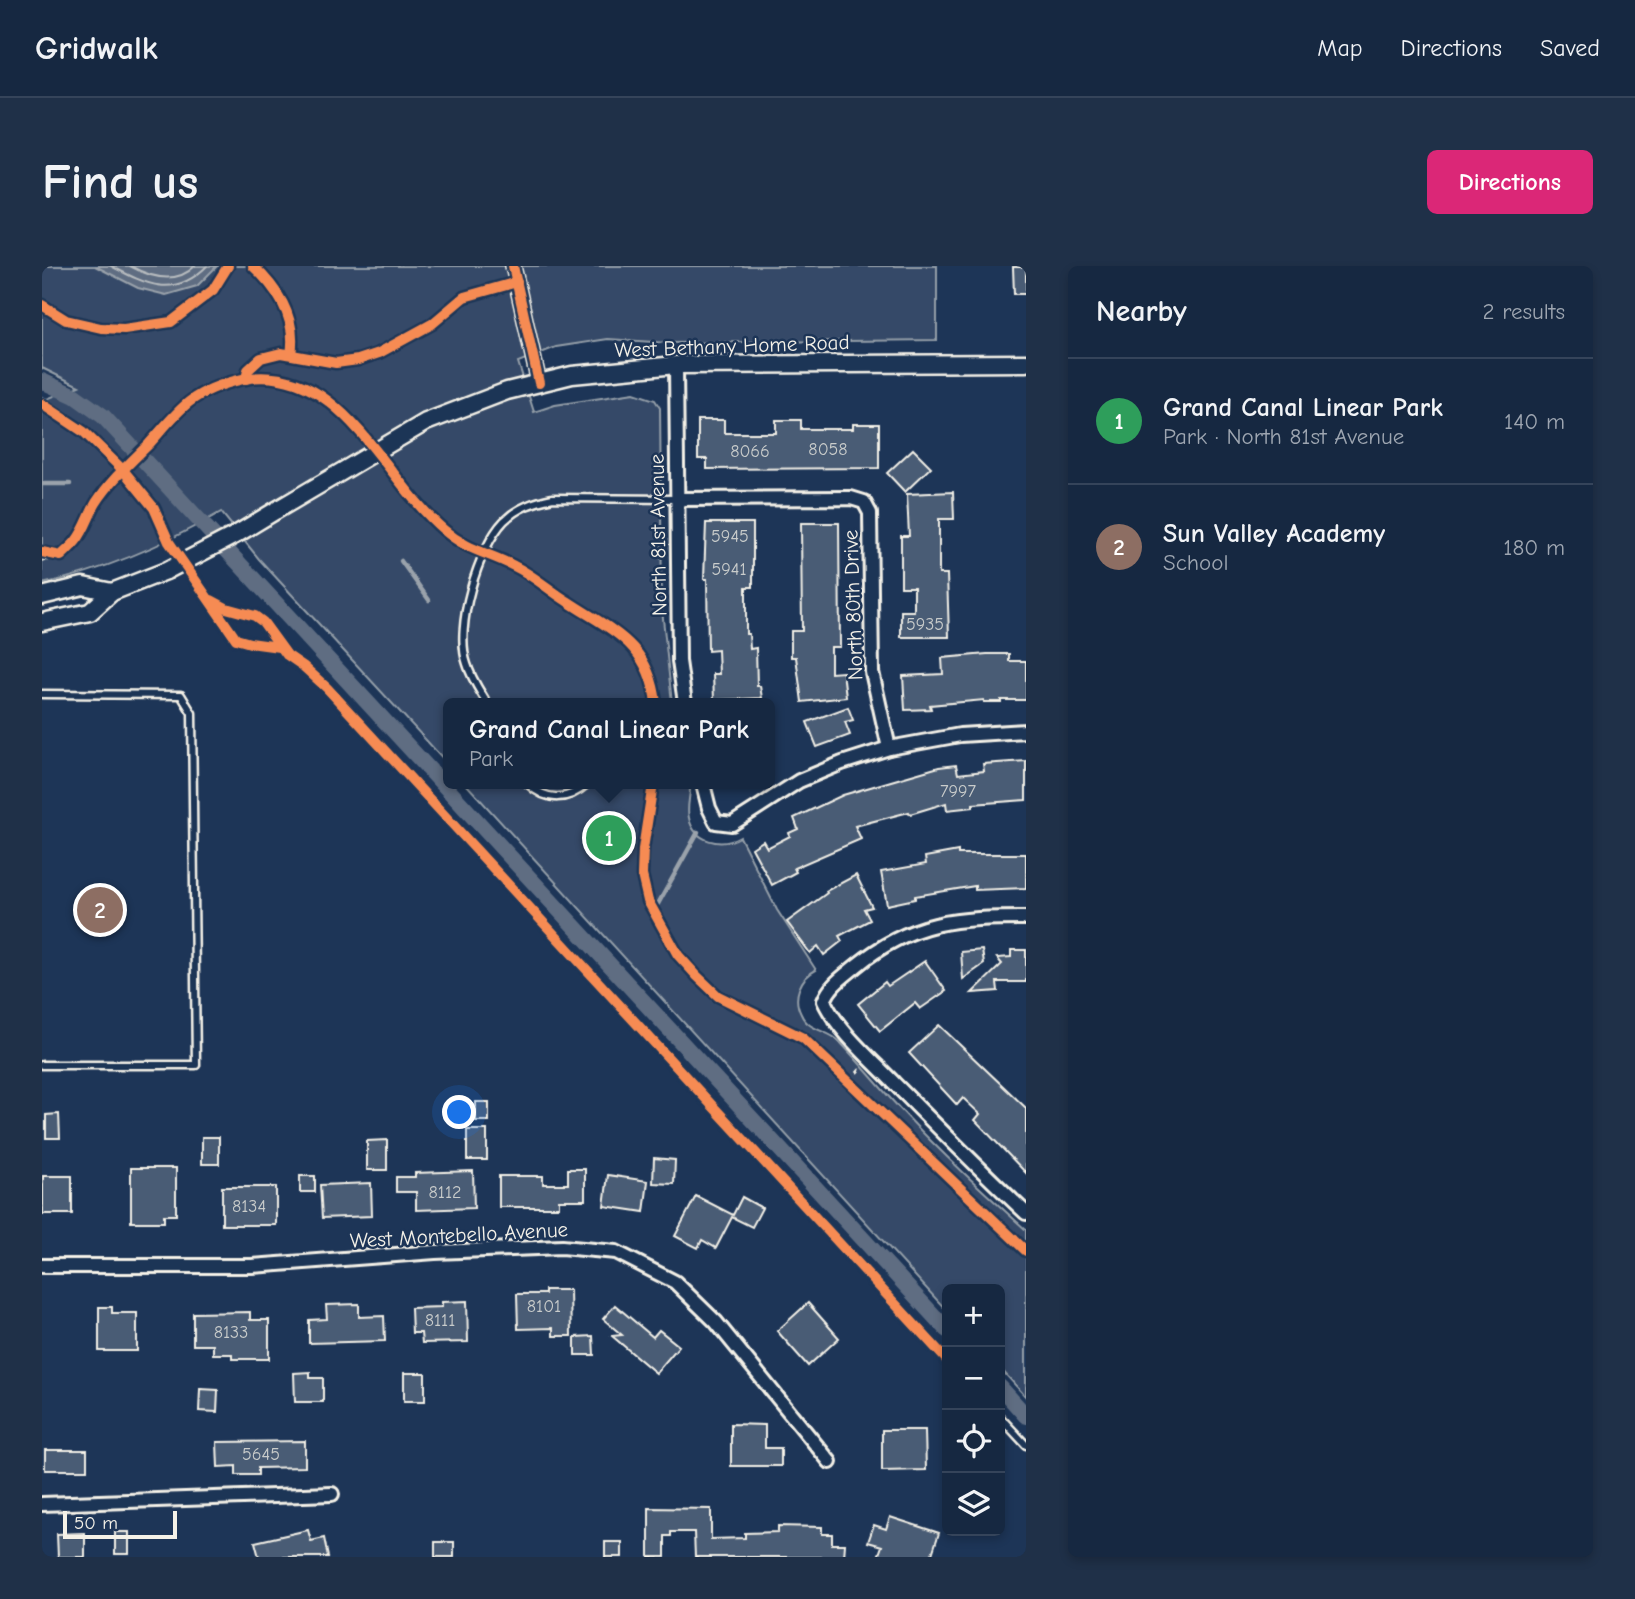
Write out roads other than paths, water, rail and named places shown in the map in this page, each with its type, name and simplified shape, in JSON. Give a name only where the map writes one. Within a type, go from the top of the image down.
[{"type":"main road","name":"West Bethany Home Road","points":[[42,622],[90,612],[112,592],[166,571],[237,534],[426,422],[507,391],[580,374],[676,365],[1026,363]]},
{"type":"main road","name":"West Bethany Home Road","points":[[42,596],[83,586],[112,592]]},
{"type":"street","points":[[513,266],[539,383]]},
{"type":"street","name":"North 81st Avenue","points":[[676,365],[680,661],[684,698]]},
{"type":"street","name":"North 80th Drive","points":[[677,499],[851,498],[864,502],[870,513],[872,672],[889,748]]},
{"type":"street","points":[[704,789],[716,822],[732,824],[799,780],[889,748],[960,735],[1026,731]]},
{"type":"street","points":[[1026,918],[969,918],[916,930],[892,940],[872,953],[828,989],[824,1001],[834,1018],[870,1058],[1026,1213]]},
{"type":"street","name":"West Montebello Avenue","points":[[42,1266],[252,1266],[435,1252],[562,1247],[616,1252],[675,1282],[708,1314],[830,1462]]},
{"type":"street","points":[[42,1504],[332,1494]]},
{"type":"lane","points":[[42,404],[84,432],[123,470],[154,508],[169,542],[236,639],[279,647]]},
{"type":"lane","points":[[484,698],[466,663],[463,632],[466,604],[493,536],[504,522],[520,509],[535,502],[553,499],[677,499]]},
{"type":"lane","points":[[211,600],[226,608],[255,616],[263,622],[279,647],[327,688],[942,1355]]},
{"type":"lane","points":[[42,694],[181,695],[192,713],[195,1051],[195,1065],[42,1065]]},
{"type":"lane","points":[[534,789],[550,797],[572,795],[580,789]]},
{"type":"lane","points":[[1005,1422],[1026,1445]]},
{"type":"water","points":[[95,266],[217,266],[197,286],[166,295],[138,288]]},
{"type":"waterway","points":[[42,381],[75,396],[103,416],[443,784]]},
{"type":"waterway","points":[[42,484],[70,484]]},
{"type":"waterway","points":[[401,561],[429,600]]},
{"type":"waterway","points":[[447,789],[942,1325]]},
{"type":"waterway","points":[[658,904],[698,832]]},
{"type":"waterway","points":[[1005,1393],[1026,1416]]},
{"type":"place","name":"Grand Canal Linear Park","points":[[609,838]]},
{"type":"place","name":"Sun Valley Academy","points":[[100,910]]}]
